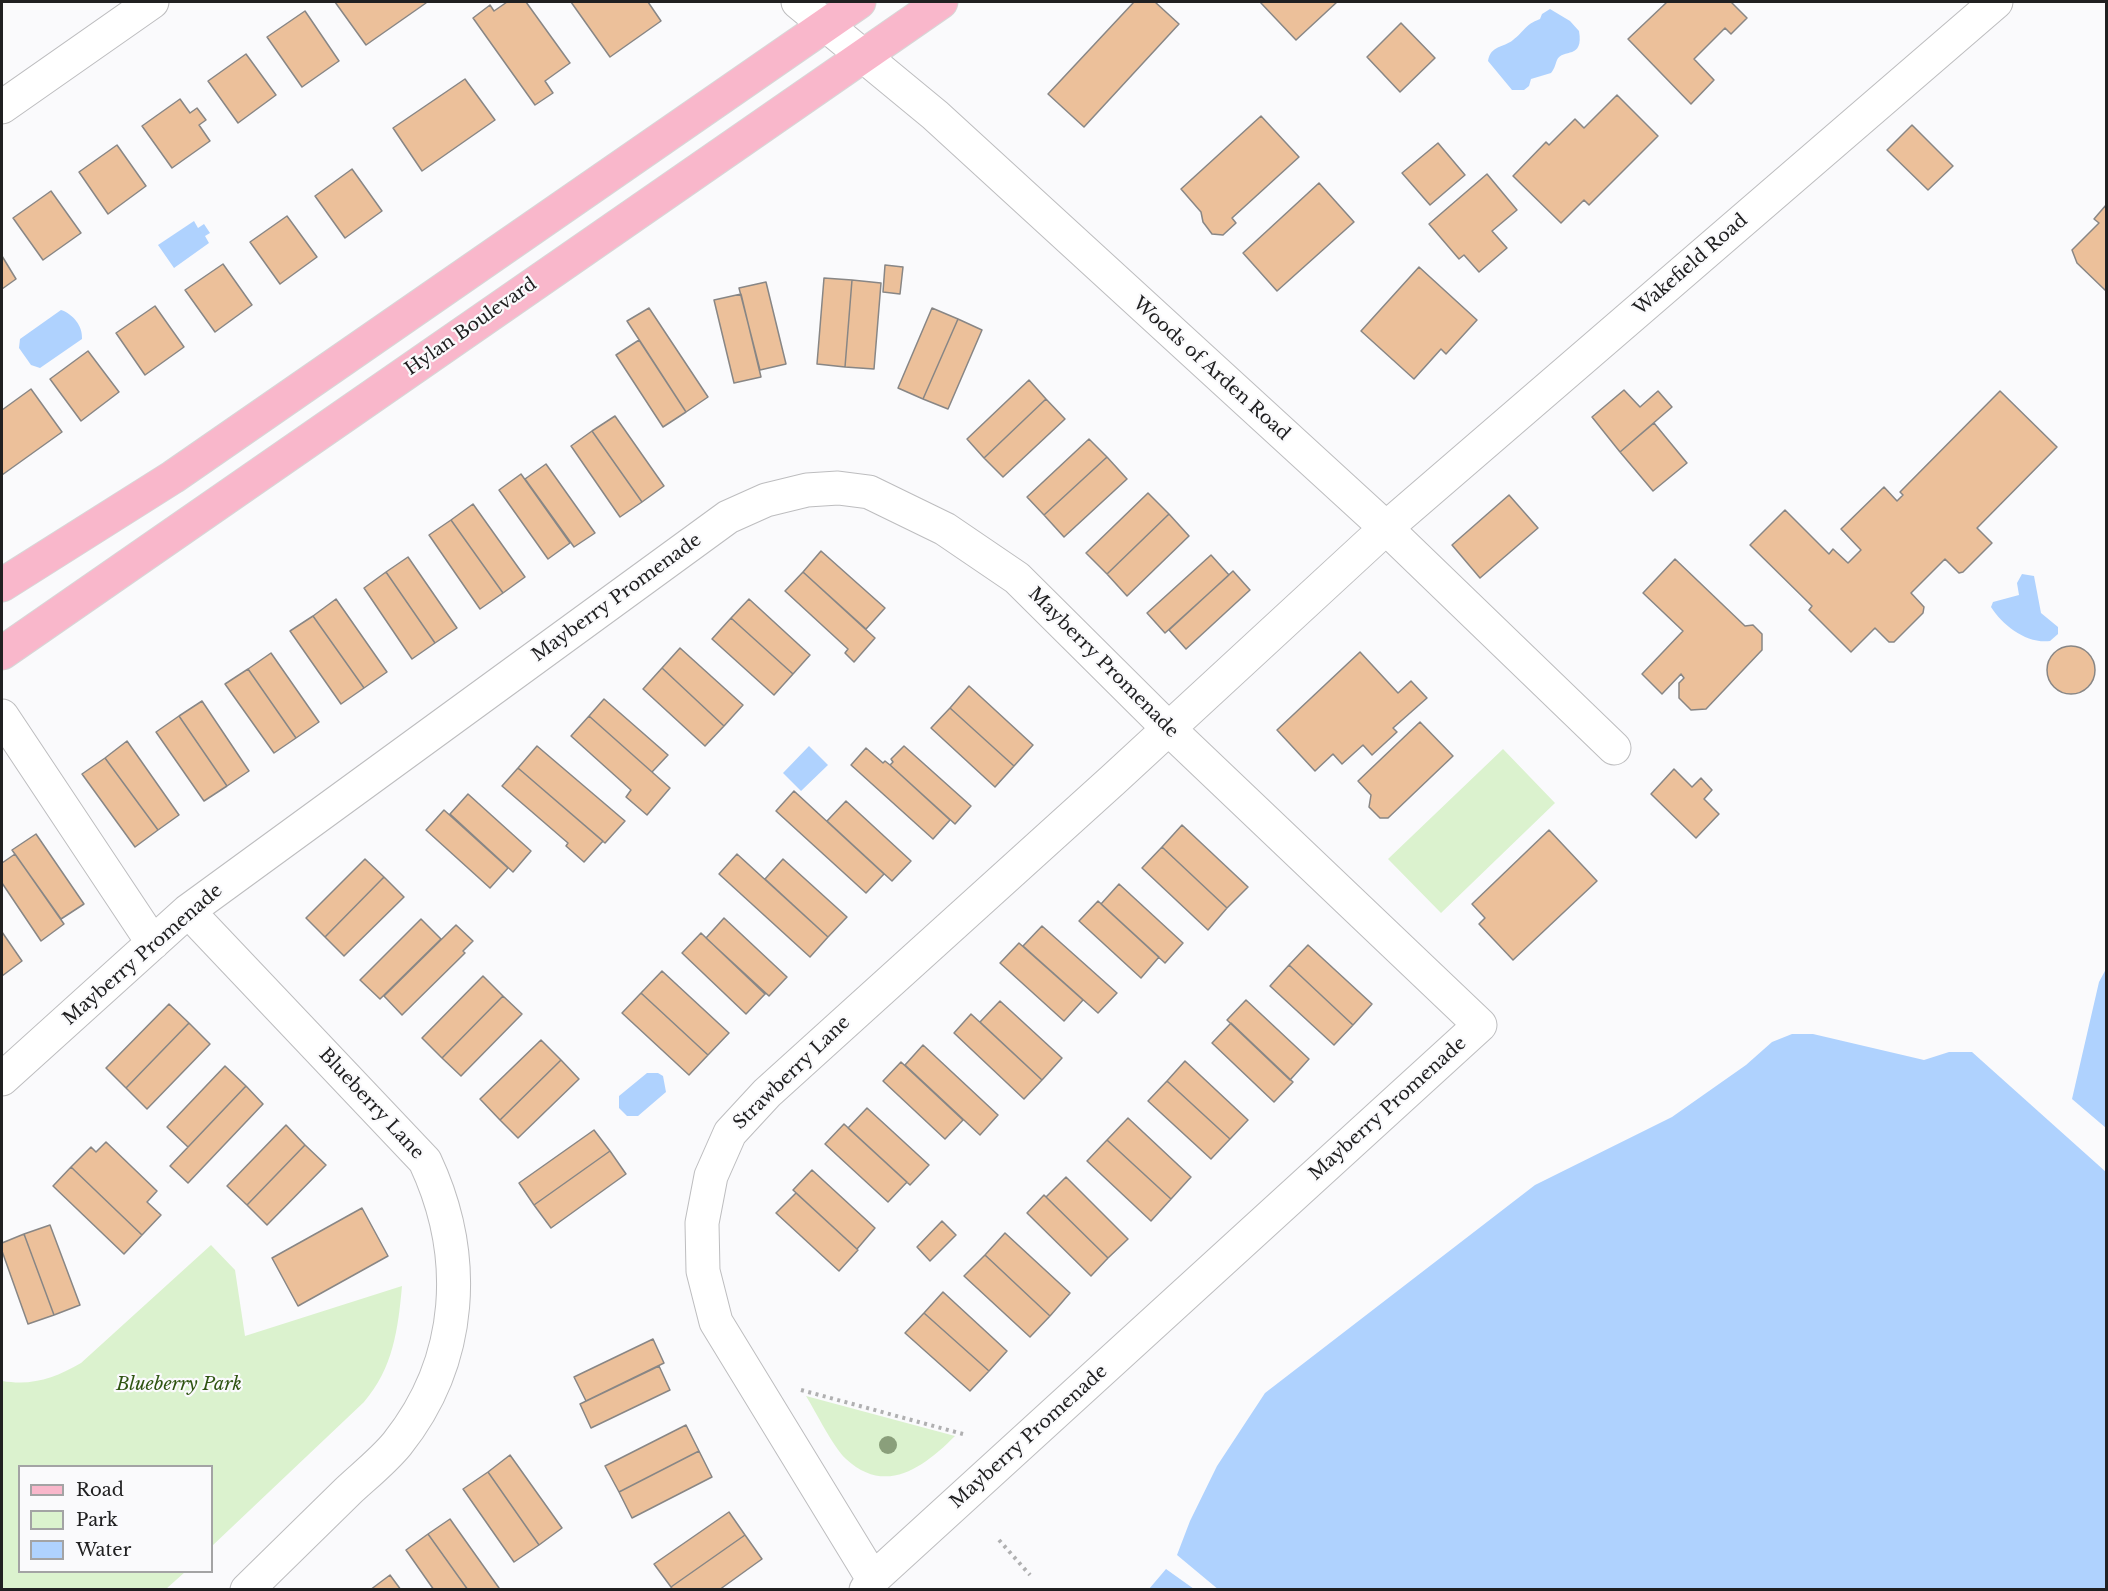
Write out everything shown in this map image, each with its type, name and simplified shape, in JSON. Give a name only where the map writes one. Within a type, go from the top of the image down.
[{"type":"main road","points":[[2,585],[172,477],[859,2]]},
{"type":"main road","name":"Hylan Boulevard","points":[[2,652],[941,2]]},
{"type":"street","points":[[2,107],[152,2]]},
{"type":"street","name":"Woods of Arden Road","points":[[798,2],[935,116],[1386,528],[1614,748]]},
{"type":"street","name":"Wakefield Road","points":[[1169,729],[1386,528],[1996,2]]},
{"type":"street","name":"Mayberry Promenade","points":[[2,1079],[188,911],[728,517],[766,500],[807,490],[838,488],[869,492],[945,529],[1017,578],[1169,729],[1480,1025],[870,1584]]},
{"type":"street","points":[[2,716],[153,943]]},
{"type":"street","name":"Strawberry Lane","points":[[870,1584],[716,1322],[703,1271],[702,1223],[711,1176],[730,1133],[767,1093],[1169,729]]},
{"type":"street","name":"Blueberry Lane","points":[[188,911],[425,1161],[441,1194],[453,1247],[455,1301],[446,1350],[426,1401],[397,1444],[247,1590]]},
{"type":"path","points":[[795,1388],[963,1434]]},
{"type":"path","points":[[999,1540],[1030,1575]]},
{"type":"green space","points":[[1503,749],[1555,803],[1441,913],[1388,859]]},
{"type":"green space","name":"Blueberry Park","points":[[211,1245],[235,1270],[245,1336],[402,1286],[392,1348],[382,1376],[374,1389],[364,1402],[213,1545],[213,1465],[18,1465],[18,1573],[184,1573],[166,1589],[2,1589],[2,1381],[43,1380],[81,1363]]},
{"type":"green space","points":[[806,1396],[955,1436],[931,1458],[917,1467],[890,1476],[876,1475],[861,1470],[841,1454]]},
{"type":"water","points":[[1550,9],[1570,21],[1579,31],[1579,46],[1576,50],[1560,56],[1551,73],[1531,79],[1529,86],[1524,90],[1512,90],[1488,61],[1490,56],[1495,49],[1509,43]]},
{"type":"water","points":[[194,221],[198,228],[204,224],[210,233],[205,236],[209,243],[174,268],[158,245]]},
{"type":"water","points":[[61,310],[76,321],[81,330],[82,339],[40,368],[31,365],[19,348],[20,339]]},
{"type":"water","points":[[2022,574],[2034,576],[2041,613],[2058,627],[2058,634],[2050,641],[2024,637],[2002,621],[1991,607],[1993,602],[2019,595],[2017,583]]},
{"type":"water","points":[[809,746],[828,765],[801,791],[783,773]]},
{"type":"water","points":[[2106,969],[2106,1128],[2072,1099],[2099,982]]},
{"type":"water","points":[[1792,1034],[1813,1034],[1924,1060],[1949,1052],[1972,1052],[2106,1172],[2106,1589],[1219,1590],[1177,1555],[1190,1521],[1217,1466],[1265,1393],[1535,1185],[1672,1117],[1746,1065],[1772,1042]]},
{"type":"water","points":[[647,1073],[658,1073],[663,1076],[666,1092],[638,1116],[627,1116],[619,1108],[619,1096]]},
{"type":"water","points":[[1166,1569],[1194,1589],[1149,1589]]},
{"type":"building","points":[[335,2],[426,2],[426,3],[366,45]]},
{"type":"building","points":[[507,2],[526,2],[570,63],[545,81],[553,93],[535,105],[473,18],[490,5],[494,11]]},
{"type":"building","points":[[571,2],[648,2],[661,21],[610,57]]},
{"type":"building","points":[[1134,2],[1155,2],[1179,24],[1084,127],[1048,94]]},
{"type":"building","points":[[1260,2],[1337,2],[1296,40]]},
{"type":"building","points":[[1667,2],[1731,2],[1747,18],[1731,34],[1725,28],[1694,59],[1714,80],[1691,104],[1628,39]]},
{"type":"building","points":[[305,11],[339,61],[302,87],[267,37]]},
{"type":"building","points":[[1401,23],[1435,58],[1400,92],[1367,57]]},
{"type":"building","points":[[246,54],[276,95],[238,123],[208,81]]},
{"type":"building","points":[[465,79],[495,120],[422,171],[393,128]]},
{"type":"building","points":[[1617,95],[1658,136],[1589,205],[1584,200],[1561,223],[1513,176],[1546,142],[1549,145],[1575,119],[1584,128]]},
{"type":"building","points":[[180,99],[190,113],[197,108],[206,120],[199,125],[210,141],[172,168],[142,126]]},
{"type":"building","points":[[1261,116],[1299,157],[1232,218],[1236,223],[1223,235],[1212,234],[1203,222],[1201,212],[1181,189]]},
{"type":"building","points":[[1912,125],[1953,166],[1928,190],[1887,150]]},
{"type":"building","points":[[1438,143],[1465,175],[1430,205],[1402,173]]},
{"type":"building","points":[[117,145],[146,186],[108,214],[79,172]]},
{"type":"building","points":[[352,169],[382,211],[345,238],[315,196]]},
{"type":"building","points":[[1487,174],[1517,210],[1492,231],[1507,248],[1479,272],[1464,255],[1459,259],[1429,224]]},
{"type":"building","points":[[1319,183],[1354,222],[1277,291],[1243,253]]},
{"type":"building","points":[[51,191],[81,233],[43,260],[13,218]]},
{"type":"building","points":[[2106,205],[2106,291],[2077,263],[2072,250],[2099,223],[2094,219]]},
{"type":"building","points":[[287,216],[317,257],[280,284],[250,242]]},
{"type":"building","points":[[2,256],[16,279],[2,289]]},
{"type":"building","points":[[223,264],[252,305],[215,332],[185,290]]},
{"type":"building","points":[[885,265],[903,267],[900,294],[883,292]]},
{"type":"building","points":[[1419,267],[1477,320],[1446,354],[1441,349],[1414,379],[1361,331]]},
{"type":"building","points":[[824,278],[852,280],[845,367],[817,364]]},
{"type":"building","points":[[852,280],[881,283],[874,369],[845,367]]},
{"type":"building","points":[[766,282],[786,364],[760,370],[739,288]]},
{"type":"building","points":[[741,294],[761,377],[734,383],[714,300]]},
{"type":"building","points":[[155,306],[184,347],[145,375],[116,333]]},
{"type":"building","points":[[649,308],[708,397],[686,412],[627,321]]},
{"type":"building","points":[[932,308],[958,319],[923,399],[898,388]]},
{"type":"building","points":[[958,319],[982,330],[948,409],[923,399]]},
{"type":"building","points":[[639,340],[686,412],[663,427],[616,355]]},
{"type":"building","points":[[88,351],[119,392],[81,421],[50,379]]},
{"type":"building","points":[[1029,380],[1046,399],[984,458],[967,439]]},
{"type":"building","points":[[31,389],[62,432],[2,475],[2,410]]},
{"type":"building","points":[[1624,390],[1640,407],[1658,391],[1672,407],[1620,452],[1592,417]]},
{"type":"building","points":[[2000,391],[2057,447],[1977,528],[1992,543],[1963,572],[1959,573],[1945,559],[1911,593],[1924,607],[1923,613],[1894,642],[1889,642],[1875,628],[1851,652],[1809,610],[1812,606],[1750,545],[1785,510],[1829,554],[1833,549],[1848,563],[1861,550],[1841,529],[1884,487],[1897,501],[1903,495],[1900,492]]},
{"type":"building","points":[[1046,399],[1065,419],[1003,477],[984,458]]},
{"type":"building","points":[[615,416],[664,486],[642,502],[592,431]]},
{"type":"building","points":[[1654,423],[1687,463],[1653,491],[1620,452]]},
{"type":"building","points":[[592,431],[642,502],[620,517],[571,446]]},
{"type":"building","points":[[1089,439],[1107,457],[1044,515],[1027,497]]},
{"type":"building","points":[[1107,457],[1127,479],[1064,537],[1044,515]]},
{"type":"building","points":[[546,464],[595,533],[574,547],[525,479]]},
{"type":"building","points":[[521,474],[570,543],[548,559],[499,490]]},
{"type":"building","points":[[1148,493],[1169,514],[1107,574],[1086,553]]},
{"type":"building","points":[[1509,495],[1538,528],[1480,578],[1452,545]]},
{"type":"building","points":[[473,504],[525,577],[503,593],[451,520]]},
{"type":"building","points":[[1169,514],[1189,536],[1127,596],[1107,574]]},
{"type":"building","points":[[451,520],[503,593],[480,609],[429,535]]},
{"type":"building","points":[[821,551],[885,608],[866,629],[803,572]]},
{"type":"building","points":[[1211,555],[1229,575],[1165,633],[1147,613]]},
{"type":"building","points":[[408,557],[457,628],[435,643],[386,572]]},
{"type":"building","points":[[1675,559],[1745,626],[1753,625],[1762,634],[1762,650],[1706,709],[1691,710],[1679,698],[1679,683],[1684,678],[1681,674],[1662,694],[1642,674],[1683,631],[1643,593]]},
{"type":"building","points":[[1233,571],[1250,590],[1186,649],[1169,630]]},
{"type":"building","points":[[386,572],[435,643],[412,659],[364,588]]},
{"type":"building","points":[[803,572],[875,638],[854,662],[845,653],[848,649],[785,591]]},
{"type":"building","points":[[336,599],[387,672],[364,688],[313,616]]},
{"type":"building","points":[[749,599],[810,655],[793,674],[731,618]]},
{"type":"building","points":[[313,616],[364,688],[341,704],[290,631]]},
{"type":"building","points":[[731,618],[793,674],[774,695],[712,639]]},
{"type":"building","points":[[2071,646],[2088,653],[2095,670],[2088,687],[2071,694],[2054,687],[2047,670],[2054,653]]},
{"type":"building","points":[[680,648],[743,705],[724,726],[662,668]]},
{"type":"building","points":[[1360,652],[1398,693],[1411,681],[1427,698],[1393,728],[1397,732],[1372,755],[1363,745],[1342,764],[1333,754],[1315,771],[1277,730]]},
{"type":"building","points":[[271,653],[319,722],[296,738],[248,669]]},
{"type":"building","points":[[662,668],[724,726],[705,746],[643,689]]},
{"type":"building","points":[[248,669],[296,738],[274,753],[225,684]]},
{"type":"building","points":[[969,686],[1033,745],[1014,766],[950,708]]},
{"type":"building","points":[[604,699],[668,755],[652,772],[589,716]]},
{"type":"building","points":[[202,701],[249,771],[227,786],[179,716]]},
{"type":"building","points":[[950,708],[1014,766],[995,787],[931,728]]},
{"type":"building","points":[[179,716],[227,786],[204,801],[156,732]]},
{"type":"building","points":[[589,716],[670,788],[647,815],[626,797],[631,790],[571,736]]},
{"type":"building","points":[[1420,722],[1453,756],[1388,818],[1380,818],[1369,807],[1371,795],[1358,781]]},
{"type":"building","points":[[127,741],[179,815],[158,830],[105,758]]},
{"type":"building","points":[[537,746],[625,821],[605,843],[518,768]]},
{"type":"building","points":[[904,746],[971,806],[955,824],[890,765],[893,762],[891,759]]},
{"type":"building","points":[[866,748],[883,763],[885,761],[890,765],[950,820],[933,839],[851,765]]},
{"type":"building","points":[[105,758],[158,830],[135,847],[82,774]]},
{"type":"building","points":[[518,768],[603,841],[584,862],[566,846],[568,843],[502,786]]},
{"type":"building","points":[[1674,769],[1692,787],[1701,778],[1712,790],[1704,799],[1719,814],[1696,838],[1651,794]]},
{"type":"building","points":[[794,791],[884,874],[866,893],[776,811]]},
{"type":"building","points":[[468,794],[531,851],[513,872],[450,814]]},
{"type":"building","points":[[846,801],[911,861],[892,881],[827,821]]},
{"type":"building","points":[[444,810],[508,868],[490,888],[426,830]]},
{"type":"building","points":[[1182,825],[1248,887],[1227,908],[1162,847]]},
{"type":"building","points":[[1549,830],[1597,881],[1513,960],[1479,924],[1485,918],[1472,904]]},
{"type":"building","points":[[36,834],[84,904],[61,919],[12,850]]},
{"type":"building","points":[[1162,847],[1227,908],[1208,930],[1142,868]]},
{"type":"building","points":[[15,854],[64,924],[41,941],[2,883],[2,863]]},
{"type":"building","points":[[737,854],[828,937],[810,957],[719,874]]},
{"type":"building","points":[[365,859],[384,877],[325,937],[306,918]]},
{"type":"building","points":[[783,859],[847,917],[828,937],[765,879]]},
{"type":"building","points":[[384,877],[404,897],[344,956],[325,937]]},
{"type":"building","points":[[1119,884],[1183,943],[1165,963],[1101,904]]},
{"type":"building","points":[[1098,901],[1159,957],[1141,978],[1079,921]]},
{"type":"building","points":[[724,918],[787,977],[769,996],[706,938]]},
{"type":"building","points":[[421,919],[441,939],[380,999],[360,980]]},
{"type":"building","points":[[456,925],[473,941],[463,951],[465,953],[402,1015],[384,996]]},
{"type":"building","points":[[1042,926],[1117,993],[1098,1013],[1023,946]]},
{"type":"building","points":[[2,932],[22,961],[2,976]]},
{"type":"building","points":[[701,933],[765,994],[746,1014],[682,953]]},
{"type":"building","points":[[1019,943],[1083,1000],[1064,1021],[1000,963]]},
{"type":"building","points":[[1308,945],[1372,1004],[1353,1025],[1289,965]]},
{"type":"building","points":[[1289,965],[1353,1025],[1334,1045],[1270,986]]},
{"type":"building","points":[[662,971],[729,1033],[708,1055],[641,993]]},
{"type":"building","points":[[483,976],[503,996],[442,1058],[422,1038]]},
{"type":"building","points":[[641,993],[708,1055],[689,1075],[622,1013]]},
{"type":"building","points":[[503,996],[522,1014],[461,1076],[442,1058]]},
{"type":"building","points":[[1246,1000],[1309,1059],[1290,1080],[1227,1020]]},
{"type":"building","points":[[1000,1001],[1062,1058],[1042,1080],[980,1022]]},
{"type":"building","points":[[169,1004],[189,1023],[126,1088],[106,1068]]},
{"type":"building","points":[[971,1014],[1042,1080],[1024,1099],[954,1033]]},
{"type":"building","points":[[189,1023],[210,1044],[147,1109],[126,1088]]},
{"type":"building","points":[[1231,1023],[1293,1082],[1274,1102],[1212,1043]]},
{"type":"building","points":[[541,1040],[561,1060],[500,1120],[480,1099]]},
{"type":"building","points":[[923,1045],[998,1115],[980,1135],[905,1065]]},
{"type":"building","points":[[561,1060],[579,1079],[518,1138],[500,1120]]},
{"type":"building","points":[[1185,1061],[1248,1120],[1230,1139],[1167,1081]]},
{"type":"building","points":[[901,1062],[963,1120],[945,1139],[883,1081]]},
{"type":"building","points":[[225,1066],[246,1086],[188,1147],[167,1127]]},
{"type":"building","points":[[1167,1081],[1230,1139],[1211,1159],[1148,1101]]},
{"type":"building","points":[[246,1086],[263,1104],[188,1183],[170,1166]]},
{"type":"building","points":[[867,1108],[929,1165],[910,1185],[848,1128]]},
{"type":"building","points":[[1128,1118],[1191,1177],[1171,1199],[1107,1140]]},
{"type":"building","points":[[844,1124],[907,1182],[888,1202],[825,1144]]},
{"type":"building","points":[[286,1125],[305,1145],[247,1205],[227,1186]]},
{"type":"building","points":[[594,1130],[610,1151],[534,1205],[519,1183]]},
{"type":"building","points":[[1107,1140],[1171,1199],[1151,1221],[1087,1161]]},
{"type":"building","points":[[106,1142],[157,1191],[147,1202],[161,1215],[142,1235],[71,1167],[91,1147],[96,1152]]},
{"type":"building","points":[[305,1145],[326,1165],[267,1225],[247,1205]]},
{"type":"building","points":[[610,1151],[626,1174],[551,1228],[534,1205]]},
{"type":"building","points":[[71,1167],[142,1235],[124,1254],[53,1186]]},
{"type":"building","points":[[812,1170],[875,1228],[857,1249],[793,1190]]},
{"type":"building","points":[[1066,1177],[1128,1239],[1108,1258],[1046,1197]]},
{"type":"building","points":[[796,1193],[858,1250],[839,1271],[776,1213]]},
{"type":"building","points":[[1044,1195],[1108,1258],[1091,1276],[1027,1213]]},
{"type":"building","points":[[362,1208],[388,1256],[298,1306],[272,1258]]},
{"type":"building","points":[[942,1221],[956,1235],[930,1261],[917,1247]]},
{"type":"building","points":[[50,1225],[80,1305],[54,1315],[24,1234]]},
{"type":"building","points":[[1005,1233],[1070,1293],[1050,1316],[985,1255]]},
{"type":"building","points":[[24,1234],[54,1315],[28,1324],[2,1251],[2,1243]]},
{"type":"building","points":[[985,1255],[1050,1316],[1030,1337],[964,1276]]},
{"type":"building","points":[[943,1292],[1007,1351],[989,1371],[924,1313]]},
{"type":"building","points":[[924,1313],[989,1371],[970,1391],[905,1333]]},
{"type":"building","points":[[653,1339],[664,1363],[586,1401],[574,1377]]},
{"type":"building","points":[[659,1366],[670,1390],[591,1428],[580,1404]]},
{"type":"building","points":[[686,1425],[699,1451],[619,1492],[605,1466]]},
{"type":"building","points":[[699,1451],[712,1477],[632,1518],[619,1492]]},
{"type":"building","points":[[510,1455],[562,1528],[539,1545],[488,1472]]},
{"type":"building","points":[[488,1472],[539,1545],[514,1562],[463,1489]]},
{"type":"building","points":[[729,1512],[745,1535],[671,1587],[654,1564]]},
{"type":"building","points":[[450,1519],[499,1588],[497,1590],[468,1590],[428,1534]]},
{"type":"building","points":[[428,1534],[468,1590],[434,1590],[406,1550]]},
{"type":"building","points":[[745,1535],[762,1559],[719,1590],[673,1590],[671,1587]]},
{"type":"building","points":[[390,1575],[401,1590],[370,1590]]}]
